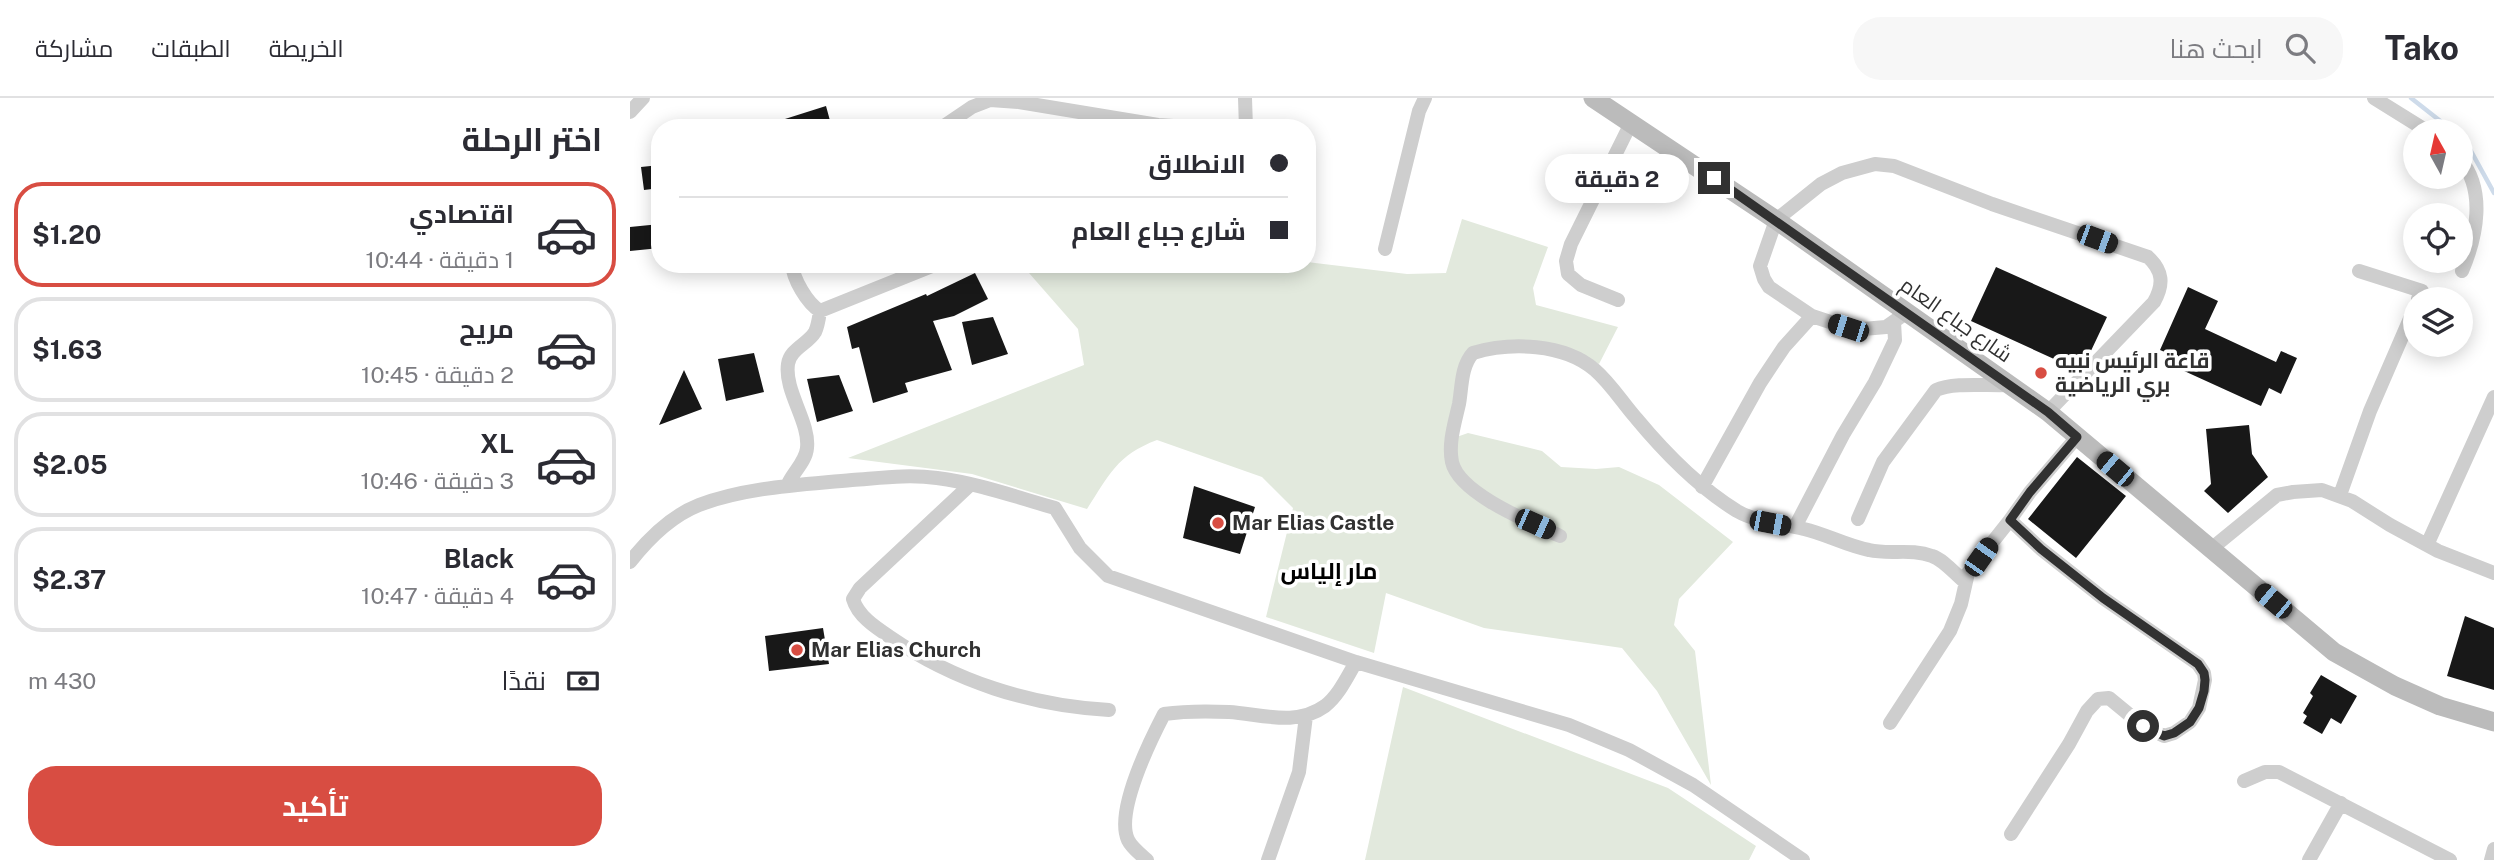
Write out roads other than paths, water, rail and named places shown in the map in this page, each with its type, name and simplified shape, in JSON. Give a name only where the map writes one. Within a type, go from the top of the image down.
[{"type":"main road","name":"شارع جباع العام","points":[[1593,98],[1776,220],[1900,318],[2048,412],[2334,652],[2440,706],[2494,722]]},
{"type":"street","points":[[630,112],[643,98]]},
{"type":"street","points":[[1245,98],[1246,119]]},
{"type":"street","points":[[1385,248],[1419,111],[1425,98]]},
{"type":"street","points":[[2374,98],[2408,119]]},
{"type":"street","points":[[954,119],[972,107],[990,100],[1019,102],[1122,119]]},
{"type":"street","points":[[1618,300],[1581,285],[1568,274],[1566,261],[1571,244],[1631,123]]},
{"type":"street","points":[[1900,318],[1886,327],[1848,328],[1812,316],[1769,287],[1761,272],[1762,258],[1776,220],[1821,184],[1843,173],[1875,164],[1894,166],[1992,204],[2148,257],[2155,263],[2162,280],[2154,302],[2048,412]]},
{"type":"street","points":[[2473,179],[2478,203],[2473,232]]},
{"type":"street","points":[[2359,271],[2409,287]]},
{"type":"street","points":[[793,273],[812,305],[820,311]]},
{"type":"street","points":[[820,311],[915,273]]},
{"type":"street","points":[[787,486],[807,451],[807,442],[788,376],[788,360],[814,334],[820,311]]},
{"type":"street","points":[[1702,488],[1760,383],[1784,347],[1812,316]]},
{"type":"street","points":[[1795,527],[1843,435],[1875,382],[1895,340],[1900,318]]},
{"type":"street","points":[[2340,495],[2370,411],[2403,335]]},
{"type":"street","points":[[1560,536],[1475,491],[1455,471],[1451,440],[1465,368],[1473,353],[1490,348],[1533,347],[1571,355],[1583,361],[1604,379],[1637,420],[1702,488],[1740,513],[1868,550],[1888,553],[1905,551],[1935,557],[1965,582]]},
{"type":"street","points":[[1858,519],[1883,462],[1936,390],[1958,384],[2008,385]]},
{"type":"street","points":[[2427,545],[2494,397]]},
{"type":"street","points":[[1890,723],[1950,631],[1961,604],[1968,573],[2030,492],[2077,437]]},
{"type":"street","points":[[630,562],[670,521],[697,506],[730,496],[787,486],[911,475],[994,490],[1055,508],[1080,548],[1108,576],[1356,662],[1569,725],[1629,750],[1693,785],[1803,860]]},
{"type":"street","points":[[970,486],[860,588],[853,598],[857,609],[873,626],[937,667],[1045,703],[1109,710]]},
{"type":"street","points":[[2211,550],[2277,495],[2310,490],[2340,495],[2427,545],[2494,573]]},
{"type":"street","points":[[2010,520],[2041,549],[2103,598],[2192,659],[2204,673],[2205,680],[2199,708],[2190,722],[2164,736],[2143,726],[2109,698],[2094,702],[2011,834]]},
{"type":"street","points":[[1147,860],[1135,850],[1128,838],[1124,820],[1144,754],[1164,714],[1185,711],[1283,718],[1306,716],[1325,706],[1336,695],[1356,662]]},
{"type":"street","points":[[1268,860],[1299,772],[1306,716]]},
{"type":"street","points":[[2244,780],[2265,772],[2279,772],[2450,860]]},
{"type":"street","points":[[2309,860],[2340,803]]},
{"type":"street","points":[[2491,860],[2494,849]]},
{"type":"waterway","points":[[2411,98],[2438,119]]},
{"type":"waterway","points":[[2473,155],[2494,193]]},
{"type":"place","name":"قاعة الرئيس نبيه بري الرياضية","points":[[2041,373]]},
{"type":"place","name":"Mar Elias Castle","points":[[1218,523]]},
{"type":"place","name":"Mar Elias Church","points":[[797,650]]},
{"type":"district","name":"مار إلياس","points":[[1329,571]]}]
